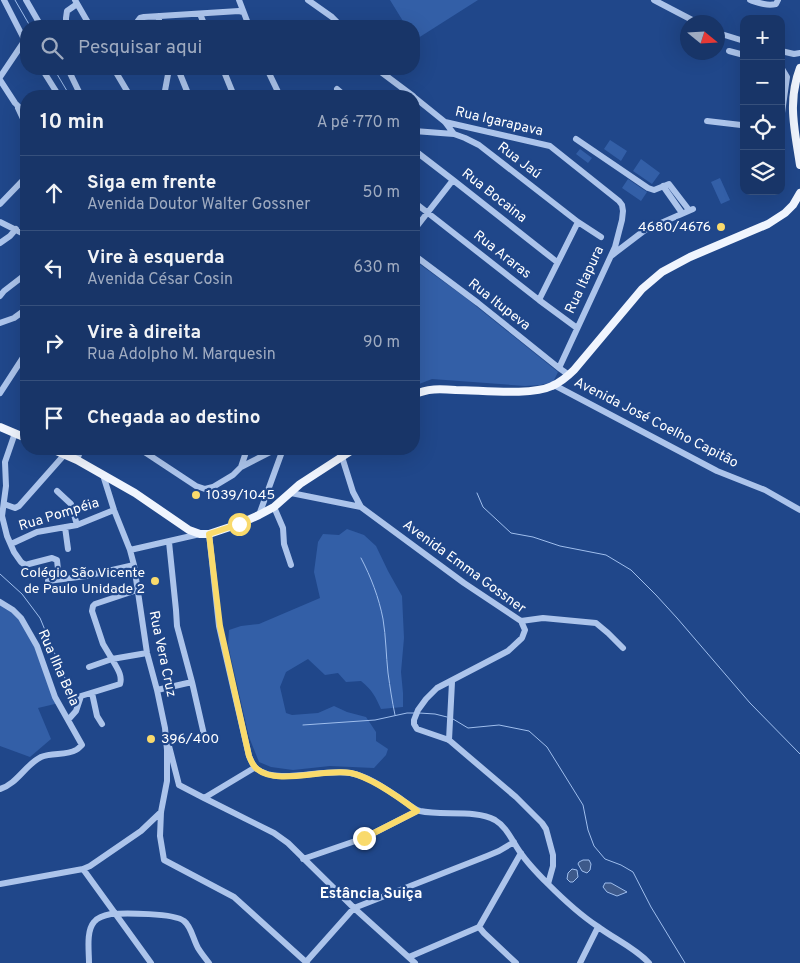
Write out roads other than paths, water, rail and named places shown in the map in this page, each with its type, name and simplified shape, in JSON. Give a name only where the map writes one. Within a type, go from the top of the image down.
[{"type":"main road","points":[[800,68],[794,88],[792,113],[800,165]]},
{"type":"main road","points":[[420,393],[428,390],[520,391],[543,389],[554,385],[569,375],[642,289],[662,272],[690,257],[768,224],[786,213],[794,205],[800,193]]},
{"type":"main road","points":[[0,427],[20,436]]},
{"type":"main road","points":[[66,455],[135,493],[189,530],[200,534],[209,534],[239,524],[274,507],[300,484],[345,455]]},
{"type":"street","points":[[26,0],[38,20]]},
{"type":"street","points":[[239,0],[246,20]]},
{"type":"street","points":[[308,0],[335,20]]},
{"type":"street","points":[[654,0],[683,15]]},
{"type":"street","points":[[750,0],[771,5],[776,4],[778,0]]},
{"type":"street","points":[[3,2],[20,33]]},
{"type":"street","points":[[66,20],[68,11],[76,2],[86,20]]},
{"type":"street","points":[[138,20],[144,17],[243,12]]},
{"type":"street","points":[[200,14],[202,20]]},
{"type":"street","points":[[725,35],[740,40]]},
{"type":"street","points":[[20,49],[0,78],[20,113]]},
{"type":"street","points":[[728,51],[740,54]]},
{"type":"street","points":[[785,52],[800,53]]},
{"type":"street","points":[[785,73],[787,76],[785,91]]},
{"type":"street","points":[[46,75],[55,90]]},
{"type":"street","points":[[71,75],[78,90]]},
{"type":"street","points":[[118,75],[126,90]]},
{"type":"street","points":[[165,90],[168,75]]},
{"type":"street","points":[[180,75],[187,90]]},
{"type":"street","points":[[225,75],[232,90]]},
{"type":"street","points":[[270,75],[277,90]]},
{"type":"street","points":[[384,75],[406,90]]},
{"type":"street","points":[[420,101],[445,122]]},
{"type":"street","points":[[15,103],[20,108]]},
{"type":"street","points":[[707,120],[740,125]]},
{"type":"street","name":"Rua Jaú","points":[[445,122],[454,134],[479,146],[578,222],[601,237]]},
{"type":"street","name":"Rua Igarapava","points":[[445,122],[550,146],[619,201]]},
{"type":"street","name":"Rua Igarapava","points":[[420,131],[454,134]]},
{"type":"street","points":[[576,139],[648,188],[654,190],[669,184],[691,210],[645,230],[610,257]]},
{"type":"street","name":"Rua Bocaina","points":[[420,155],[557,262]]},
{"type":"street","points":[[420,222],[453,180]]},
{"type":"street","points":[[0,204],[20,183]]},
{"type":"street","points":[[663,186],[682,214]]},
{"type":"street","name":"Rua Itapura","points":[[559,368],[610,257],[622,220],[623,211],[619,201]]},
{"type":"street","name":"Rua Araras","points":[[420,207],[576,328]]},
{"type":"street","points":[[0,222],[20,231]]},
{"type":"street","points":[[539,300],[578,222]]},
{"type":"street","points":[[0,243],[16,229]]},
{"type":"street","name":"Rua Itupeva","points":[[420,260],[569,375]]},
{"type":"street","points":[[0,296],[20,279]]},
{"type":"street","points":[[0,323],[20,314]]},
{"type":"street","points":[[0,393],[20,367]]},
{"type":"street","name":"Avenida José Coelho Capitão","points":[[554,385],[717,471],[765,490],[800,510]]},
{"type":"street","points":[[15,434],[5,462],[6,486],[1,516],[7,536],[18,558],[25,565],[52,558],[57,560],[59,579]]},
{"type":"street","points":[[4,504],[15,508],[19,506],[63,455]]},
{"type":"street","points":[[77,460],[79,455]]},
{"type":"street","points":[[149,455],[196,486],[206,489],[213,487],[233,475],[241,467],[264,455]]},
{"type":"street","points":[[241,467],[245,455]]},
{"type":"street","points":[[259,515],[281,455]]},
{"type":"street","name":"Avenida Emma Gossner","points":[[342,457],[353,492],[361,507]]},
{"type":"street","name":"Rua Vera Cruz","points":[[103,475],[134,565],[147,653],[157,690],[166,737],[167,777],[161,812],[160,836],[164,860],[234,897],[307,963]]},
{"type":"street","points":[[58,490],[71,504],[77,525]]},
{"type":"street","name":"Avenida Emma Gossner","points":[[291,493],[361,507],[464,583],[521,622],[525,630],[522,638],[515,645],[508,651],[452,682],[437,688],[418,710],[414,724],[417,729],[448,740],[516,796],[542,823],[546,829],[553,855],[553,866],[548,884]]},
{"type":"street","points":[[274,507],[283,528],[284,544],[291,565]]},
{"type":"street","name":"Rua Pompéia","points":[[11,544],[37,532],[77,525],[114,510]]},
{"type":"street","points":[[65,527],[68,549]]},
{"type":"street","points":[[130,550],[200,534]]},
{"type":"street","points":[[209,534],[220,631],[249,756],[254,768],[278,776],[327,772],[350,773],[367,779],[402,799],[417,811],[477,815],[495,820],[502,826],[521,853],[548,884],[582,915],[632,948],[649,963]]},
{"type":"street","points":[[169,542],[177,626],[205,739]]},
{"type":"street","points":[[48,581],[86,576],[134,565]]},
{"type":"street","points":[[68,720],[76,711],[82,696],[120,684],[120,674],[103,644],[92,611],[93,606],[137,590]]},
{"type":"street","name":"Rua Ilha Bela","points":[[0,602],[13,610],[21,618],[37,646],[55,697],[82,745],[77,750],[43,756],[34,761],[7,787],[0,789]]},
{"type":"street","points":[[521,622],[543,618],[596,623],[623,648]]},
{"type":"street","points":[[89,667],[112,659],[147,653]]},
{"type":"street","points":[[157,690],[192,682]]},
{"type":"street","points":[[448,740],[452,682]]},
{"type":"street","points":[[92,693],[97,716],[102,724]]},
{"type":"street","points":[[166,737],[179,785]]},
{"type":"street","points":[[204,798],[254,768]]},
{"type":"street","points":[[167,777],[177,775]]},
{"type":"street","points":[[166,785],[179,785],[274,833],[288,843],[354,908],[415,963]]},
{"type":"street","points":[[303,859],[364,838],[417,811]]},
{"type":"street","points":[[0,884],[83,869],[141,831],[161,812]]},
{"type":"street","points":[[307,963],[354,908],[487,856],[514,842]]},
{"type":"street","points":[[409,957],[479,927],[521,853]]},
{"type":"street","points":[[83,869],[151,963]]},
{"type":"street","points":[[89,963],[89,937],[93,923],[98,918],[115,914],[163,915],[186,922],[197,947],[209,963]]},
{"type":"street","points":[[479,927],[516,963]]},
{"type":"street","points":[[580,963],[598,927]]},
{"type":"waterway","points":[[15,0],[27,20]]},
{"type":"waterway","points":[[58,75],[66,90]]},
{"type":"waterway","points":[[477,493],[483,507],[511,533],[533,537],[560,546],[606,555],[631,570],[677,618],[750,703],[800,754]]},
{"type":"waterway","points":[[361,558],[374,588],[383,619],[388,673],[395,715]]},
{"type":"waterway","points":[[0,574],[22,594],[40,618],[67,683],[74,695]]},
{"type":"waterway","points":[[71,707],[73,701]]},
{"type":"waterway","points":[[303,725],[375,720],[415,713]]},
{"type":"waterway","points":[[419,713],[447,717]]},
{"type":"waterway","points":[[453,719],[468,728],[499,725],[529,731],[547,747],[583,805],[588,830],[594,846],[605,859],[633,872],[651,907],[685,963]]},
{"type":"place","name":"4680/4676","points":[[721,227]]},
{"type":"place","name":"1039/1045","points":[[196,495]]},
{"type":"place","name":"Colégio São Vicente de Paulo Unidade 2","points":[[155,581]]},
{"type":"place","name":"396/400","points":[[151,739]]},
{"type":"district","name":"Estância Suiça","points":[[371,894]]}]
